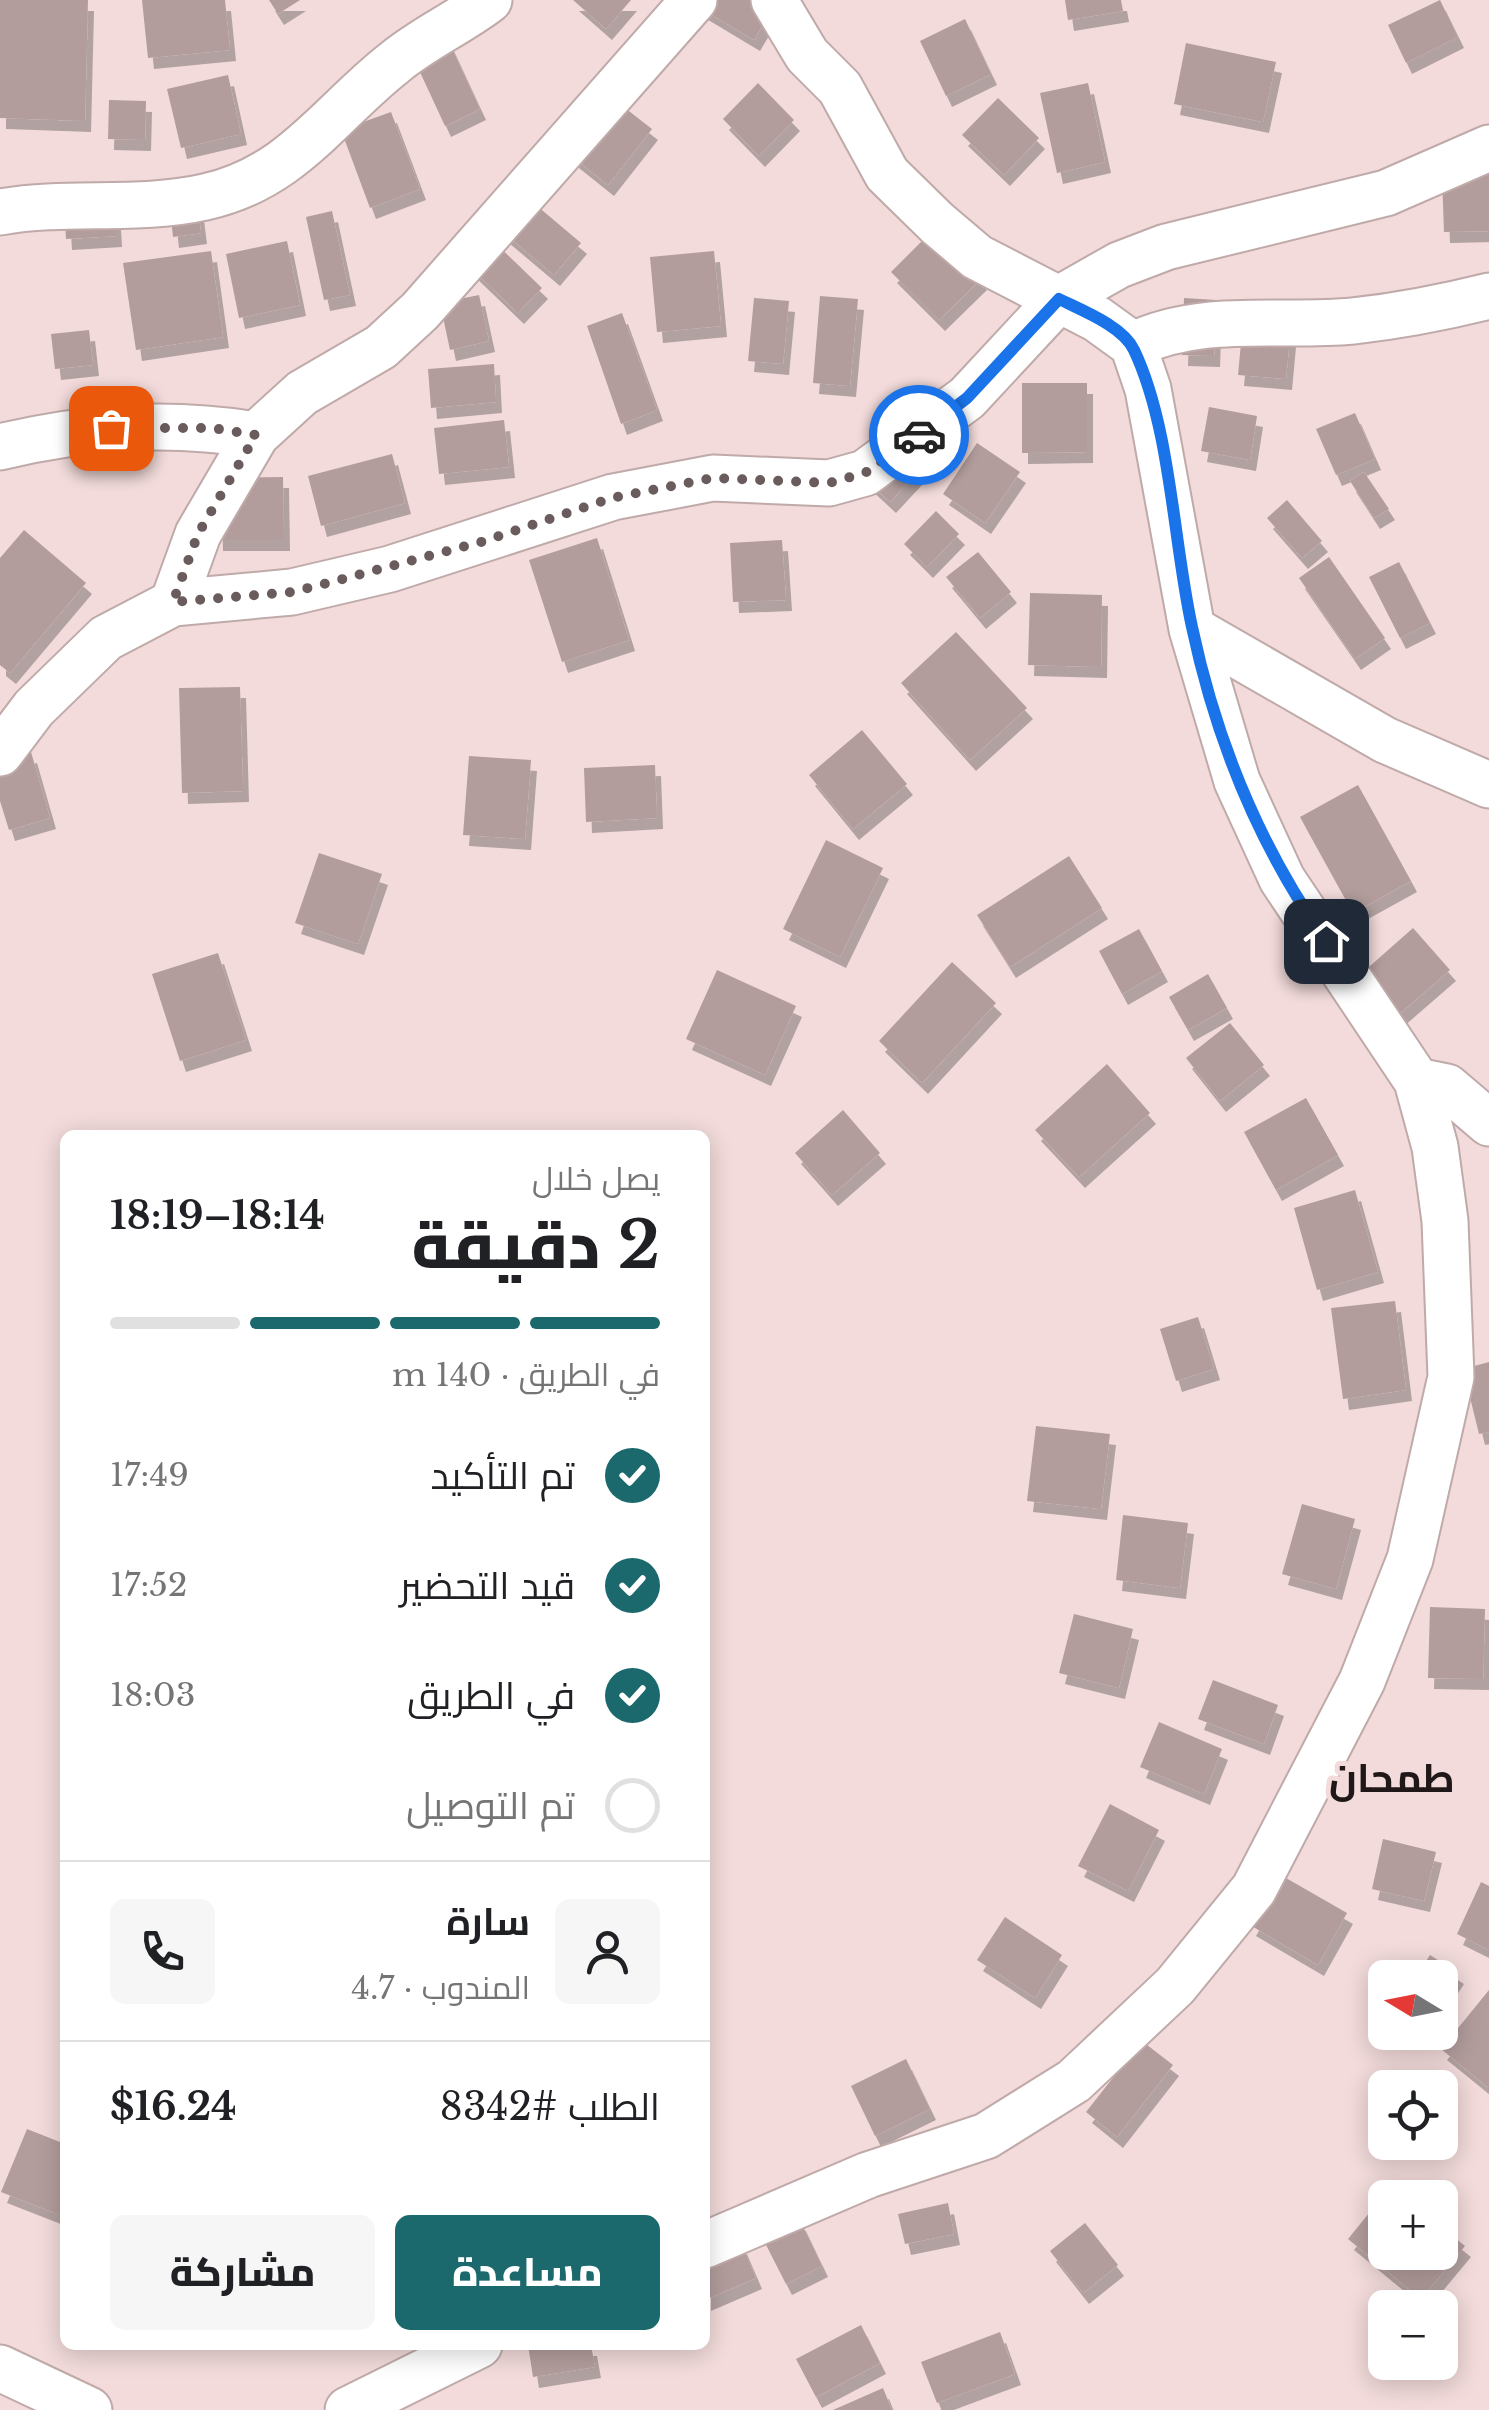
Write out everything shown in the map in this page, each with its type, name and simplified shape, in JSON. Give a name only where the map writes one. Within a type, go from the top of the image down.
[{"type":"street","points":[[0,212],[204,198],[261,179],[321,135],[366,85],[422,40],[489,0]]},
{"type":"street","points":[[173,602],[198,534],[256,435],[302,393],[381,347],[420,311],[694,0]]},
{"type":"street","points":[[710,2243],[868,2175],[986,2136],[1074,2082],[1174,1986],[1254,1889],[1362,1680],[1410,1559],[1450,1377],[1445,1221],[1435,1148],[1417,1081],[1282,879],[1237,782],[1192,629],[1148,389],[1132,345],[1059,299],[976,257],[887,174],[840,88],[808,55],[774,0]]},
{"type":"street","points":[[0,753],[34,708],[106,638],[173,602],[292,592],[341,581],[511,533],[612,498],[713,478],[829,483],[865,473],[967,398],[1059,299],[1119,265],[1166,247],[1386,193],[1489,148]]},
{"type":"street","points":[[1132,345],[1156,334],[1212,323],[1352,321],[1489,296]]},
{"type":"street","points":[[0,447],[57,433],[138,425],[256,435]]},
{"type":"street","points":[[1192,629],[1384,740],[1489,785]]},
{"type":"street","points":[[1417,1081],[1447,1088],[1489,1123]]},
{"type":"street","points":[[348,2410],[468,2350]]},
{"type":"street","points":[[0,2368],[88,2410]]},
{"type":"building","points":[[0,0],[88,0],[85,121],[0,118]]},
{"type":"building","points":[[142,0],[225,0],[230,50],[148,58]]},
{"type":"building","points":[[269,0],[300,0],[278,14]]},
{"type":"building","points":[[573,0],[631,0],[606,29]]},
{"type":"building","points":[[703,0],[778,0],[754,40],[699,7]]},
{"type":"building","points":[[1065,0],[1121,0],[1123,11],[1068,20]]},
{"type":"building","points":[[1440,0],[1458,37],[1406,63],[1388,25]]},
{"type":"building","points":[[965,19],[991,74],[946,96],[920,41]]},
{"type":"building","points":[[448,40],[480,109],[445,126],[413,57]]},
{"type":"building","points":[[1186,43],[1276,62],[1263,122],[1174,104]]},
{"type":"building","points":[[228,75],[241,134],[181,148],[167,89]]},
{"type":"building","points":[[758,83],[794,120],[759,156],[723,119]]},
{"type":"building","points":[[1088,83],[1105,162],[1057,173],[1040,93]]},
{"type":"building","points":[[607,94],[652,129],[608,185],[563,149]]},
{"type":"building","points":[[998,98],[1039,138],[1004,175],[962,135]]},
{"type":"building","points":[[109,100],[146,101],[145,140],[108,139]]},
{"type":"building","points":[[391,112],[420,189],[370,208],[341,130]]},
{"type":"building","points":[[1489,174],[1489,231],[1444,232],[1442,176]]},
{"type":"building","points":[[194,178],[201,233],[173,237],[167,182]]},
{"type":"building","points":[[113,184],[116,236],[66,239],[63,188]]},
{"type":"building","points":[[530,200],[581,243],[554,275],[503,232]]},
{"type":"building","points":[[332,211],[350,295],[324,300],[306,217]]},
{"type":"building","points":[[932,231],[981,279],[939,320],[891,272]]},
{"type":"building","points":[[490,238],[542,288],[518,313],[466,263]]},
{"type":"building","points":[[287,241],[300,305],[239,318],[226,254]]},
{"type":"building","points":[[211,251],[223,337],[136,350],[123,263]]},
{"type":"building","points":[[714,251],[721,326],[657,332],[650,257]]},
{"type":"building","points":[[479,295],[489,341],[450,350],[440,303]]},
{"type":"building","points":[[820,296],[858,299],[850,386],[813,383]]},
{"type":"building","points":[[754,298],[789,301],[783,364],[748,361]]},
{"type":"building","points":[[1184,298],[1216,300],[1214,356],[1182,355]]},
{"type":"building","points":[[1245,300],[1293,304],[1286,379],[1238,375]]},
{"type":"building","points":[[622,313],[657,410],[621,424],[587,326]]},
{"type":"building","points":[[89,330],[93,365],[55,369],[51,334]]},
{"type":"building","points":[[494,364],[496,402],[431,408],[428,369]]},
{"type":"building","points":[[1022,383],[1087,383],[1087,452],[1022,453]]},
{"type":"building","points":[[1209,407],[1257,416],[1250,460],[1201,451]]},
{"type":"building","points":[[1355,413],[1375,459],[1336,475],[1316,429]]},
{"type":"building","points":[[504,420],[509,467],[439,474],[434,428]]},
{"type":"building","points":[[902,435],[929,460],[890,502],[863,477]]},
{"type":"building","points":[[977,443],[1020,472],[985,523],[943,494]]},
{"type":"building","points":[[392,454],[405,503],[321,526],[308,476]]},
{"type":"building","points":[[1364,472],[1389,509],[1374,518],[1350,481]]},
{"type":"building","points":[[283,477],[284,540],[217,540],[216,478]]},
{"type":"building","points":[[1287,500],[1322,541],[1302,558],[1267,518]]},
{"type":"building","points":[[936,511],[959,534],[927,567],[904,544]]},
{"type":"building","points":[[24,530],[86,583],[10,673],[0,665],[0,558]]},
{"type":"building","points":[[597,538],[629,640],[562,662],[529,560]]},
{"type":"building","points":[[782,540],[786,600],[733,602],[730,543]]},
{"type":"building","points":[[978,552],[1011,592],[980,618],[946,577]]},
{"type":"building","points":[[1329,557],[1385,638],[1355,659],[1299,578]]},
{"type":"building","points":[[1399,562],[1430,623],[1400,638],[1369,577]]},
{"type":"building","points":[[1030,593],[1102,595],[1101,667],[1028,665]]},
{"type":"building","points":[[956,632],[1027,708],[970,760],[901,683]]},
{"type":"building","points":[[240,687],[243,791],[182,793],[179,688]]},
{"type":"building","points":[[862,730],[907,784],[853,829],[809,775]]},
{"type":"building","points":[[31,752],[50,818],[9,830],[0,801],[0,762]]},
{"type":"building","points":[[469,756],[531,760],[525,839],[463,835]]},
{"type":"building","points":[[655,765],[657,818],[586,822],[584,768]]},
{"type":"building","points":[[1358,785],[1411,881],[1353,913],[1300,817]]},
{"type":"building","points":[[826,840],[883,868],[840,957],[783,929]]},
{"type":"building","points":[[319,853],[382,874],[358,944],[295,923]]},
{"type":"building","points":[[1069,856],[1102,908],[1010,967],[977,915]]},
{"type":"building","points":[[1413,928],[1450,970],[1397,1016],[1361,974]]},
{"type":"building","points":[[1139,929],[1162,971],[1122,994],[1099,951]]},
{"type":"building","points":[[218,953],[246,1040],[180,1061],[152,974]]},
{"type":"building","points":[[952,962],[996,1003],[922,1083],[879,1041]]},
{"type":"building","points":[[717,970],[796,1006],[765,1075],[686,1039]]},
{"type":"building","points":[[1208,974],[1227,1008],[1188,1030],[1169,997]]},
{"type":"building","points":[[1230,1023],[1264,1065],[1220,1101],[1186,1058]]},
{"type":"building","points":[[1107,1064],[1150,1113],[1079,1177],[1035,1130]]},
{"type":"building","points":[[1306,1098],[1338,1155],[1276,1190],[1244,1132]]},
{"type":"building","points":[[843,1110],[880,1153],[832,1195],[795,1153]]},
{"type":"building","points":[[1355,1190],[1378,1272],[1317,1290],[1294,1208]]},
{"type":"building","points":[[1395,1301],[1406,1390],[1343,1399],[1331,1308]]},
{"type":"building","points":[[1198,1317],[1214,1369],[1176,1381],[1160,1329]]},
{"type":"building","points":[[1489,1362],[1489,1432],[1479,1434],[1463,1369]]},
{"type":"building","points":[[1036,1426],[1110,1434],[1101,1509],[1027,1501]]},
{"type":"building","points":[[1302,1504],[1355,1519],[1336,1589],[1282,1574]]},
{"type":"building","points":[[1123,1515],[1188,1523],[1180,1588],[1116,1580]]},
{"type":"building","points":[[1430,1607],[1485,1609],[1483,1679],[1428,1678]]},
{"type":"building","points":[[1074,1614],[1133,1629],[1119,1688],[1059,1673]]},
{"type":"building","points":[[1213,1680],[1278,1705],[1264,1744],[1198,1719]]},
{"type":"building","points":[[1159,1722],[1222,1749],[1204,1794],[1140,1767]]},
{"type":"building","points":[[1110,1804],[1159,1830],[1128,1891],[1078,1866]]},
{"type":"building","points":[[1383,1839],[1436,1852],[1424,1901],[1372,1889]]},
{"type":"building","points":[[1279,1874],[1347,1913],[1318,1965],[1250,1925]]},
{"type":"building","points":[[1481,1882],[1489,1886],[1489,1950],[1457,1934]]},
{"type":"building","points":[[1005,1917],[1062,1955],[1035,1998],[977,1960]]},
{"type":"building","points":[[1489,1990],[1489,2088],[1442,2050],[1458,2050],[1458,2028]]},
{"type":"building","points":[[1142,2041],[1173,2065],[1117,2137],[1086,2112]]},
{"type":"building","points":[[906,2059],[930,2109],[875,2136],[851,2086]]},
{"type":"building","points":[[27,2129],[60,2142],[60,2215],[1,2192]]},
{"type":"building","points":[[948,2203],[954,2234],[905,2244],[898,2214]]},
{"type":"building","points":[[1368,2214],[1368,2255],[1348,2239]]},
{"type":"building","points":[[800,2220],[822,2266],[786,2284],[763,2239]]},
{"type":"building","points":[[1085,2223],[1118,2265],[1083,2293],[1050,2251]]},
{"type":"building","points":[[741,2243],[756,2278],[710,2298],[710,2257]]},
{"type":"building","points":[[1386,2270],[1445,2270],[1428,2290],[1410,2290]]},
{"type":"building","points":[[861,2325],[880,2363],[816,2397],[796,2359]]},
{"type":"building","points":[[1000,2332],[1015,2374],[937,2403],[921,2362]]},
{"type":"building","points":[[529,2350],[592,2350],[595,2367],[533,2377]]},
{"type":"building","points":[[883,2388],[892,2410],[833,2410]]},
{"type":"way so far","points":[[111,428],[212,428],[256,435],[198,534],[173,602],[292,592],[390,569],[612,498],[713,478],[829,483],[865,473],[919,435]]},
{"type":"district","name":"طمحان","points":[[1392,1778]]},
{"type":"route","points":[[919,435],[967,398],[1059,299],[1098,319],[1132,345],[1148,389],[1192,629],[1237,782],[1282,879],[1326,941]]}]
